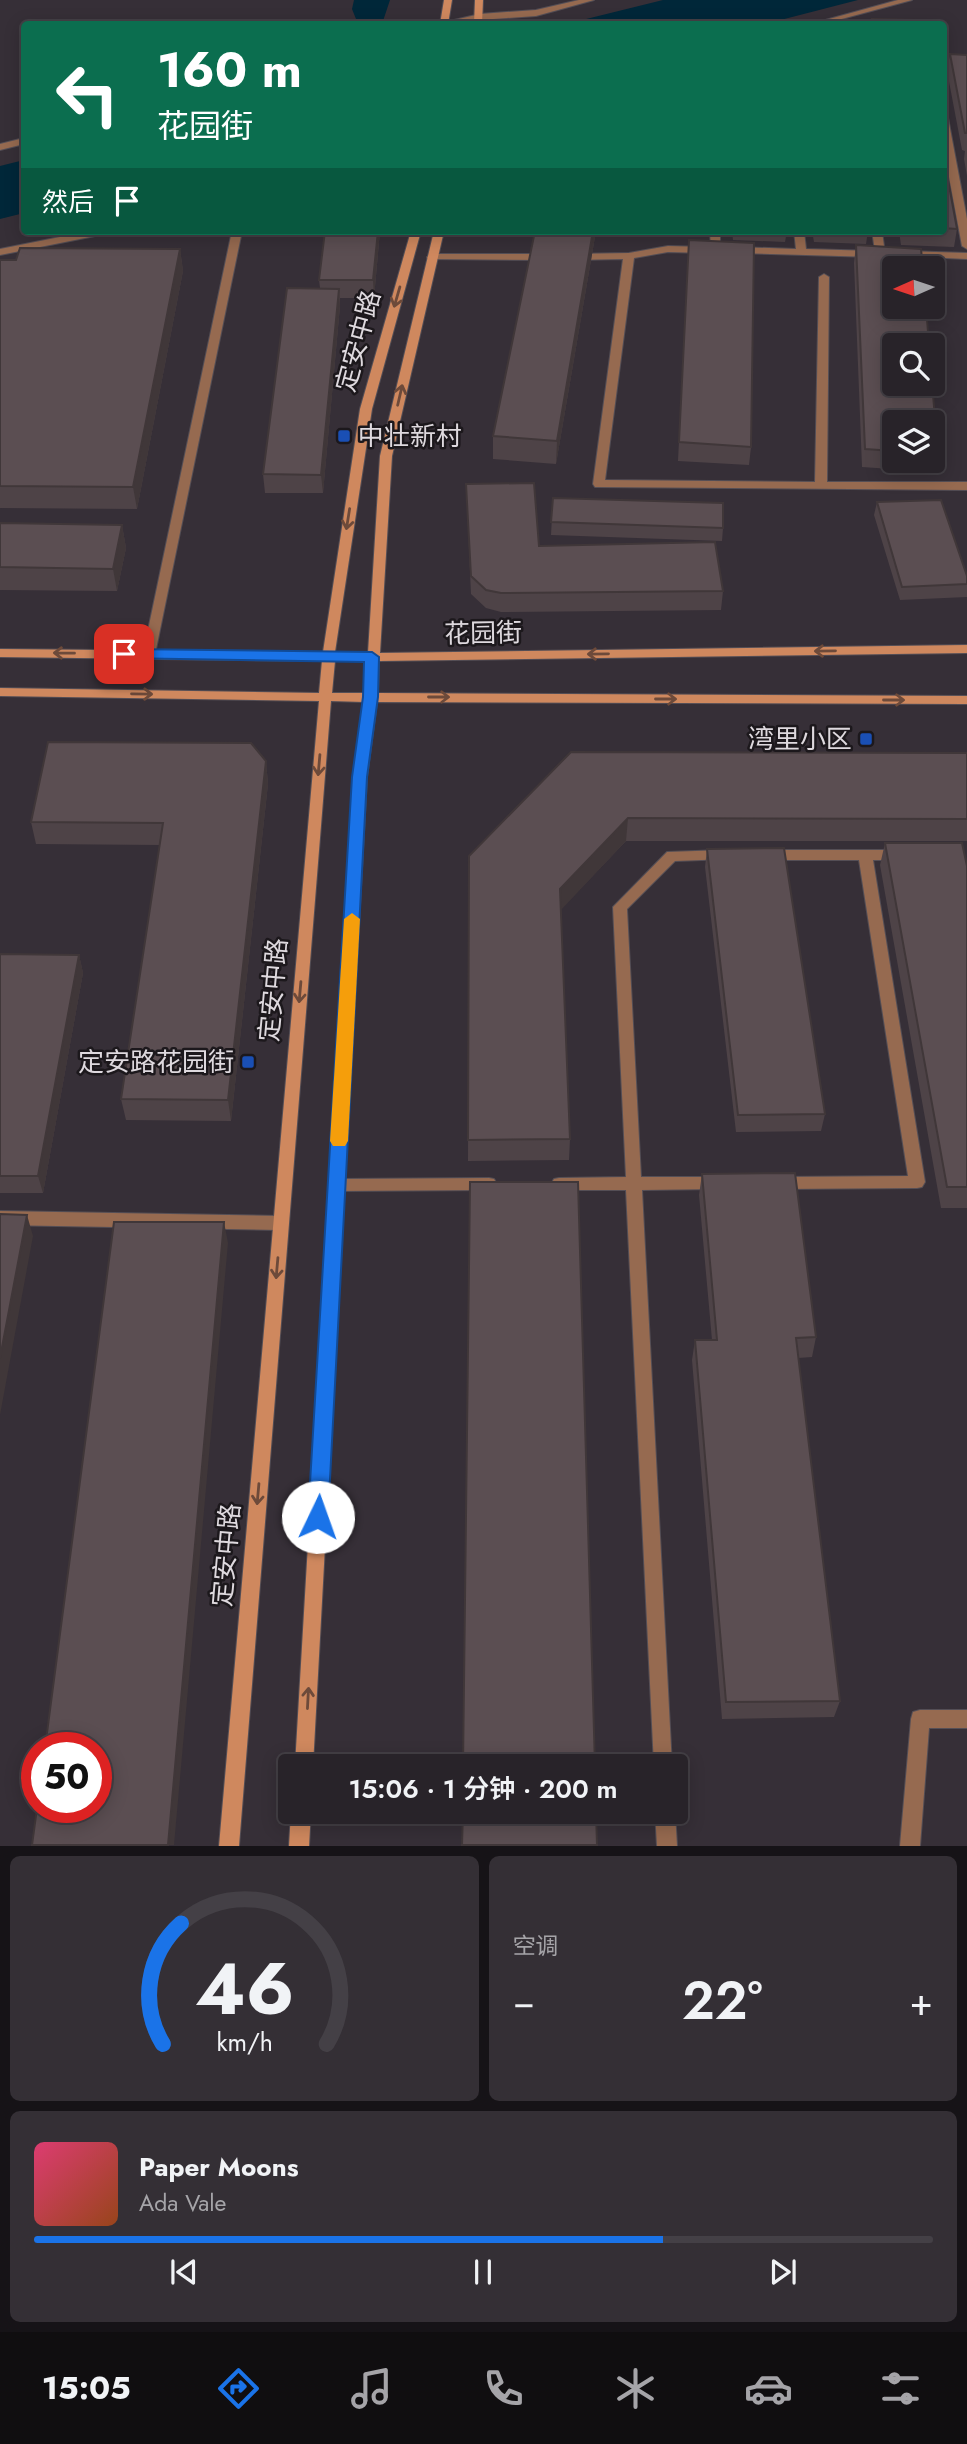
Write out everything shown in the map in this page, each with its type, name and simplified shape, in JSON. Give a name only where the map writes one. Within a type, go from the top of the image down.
[{"type":"main road","points":[[444,21],[448,0]]},
{"type":"main road","points":[[479,0],[479,21]]},
{"type":"main road","name":"定安中路","points":[[229,1846],[328,656],[366,409],[414,235]]},
{"type":"main road","name":"定安中路","points":[[305,1754],[360,777],[371,697],[386,456],[438,235]]},
{"type":"main road","name":"花园街","points":[[0,653],[372,657],[967,649]]},
{"type":"main road","points":[[0,692],[324,697],[967,700]]},
{"type":"main road","points":[[299,1846],[300,1824]]},
{"type":"street","points":[[479,21],[536,13],[590,0]]},
{"type":"street","points":[[845,21],[908,0]]},
{"type":"street","points":[[947,139],[967,246]]},
{"type":"street","points":[[0,147],[21,142]]},
{"type":"street","points":[[0,253],[86,235]]},
{"type":"street","points":[[149,654],[236,235]]},
{"type":"street","points":[[715,235],[716,250]]},
{"type":"street","points":[[799,235],[801,252]]},
{"type":"street","points":[[878,235],[880,254]]},
{"type":"street","points":[[432,257],[629,256],[668,248],[967,256]]},
{"type":"street","points":[[629,256],[599,484],[967,486]]},
{"type":"street","points":[[821,485],[824,277]]},
{"type":"street","points":[[768,1183],[917,1182],[865,855]]},
{"type":"street","points":[[662,1754],[620,907],[672,856],[916,855]]},
{"type":"street","points":[[539,1184],[728,1183]]},
{"type":"street","points":[[337,1185],[499,1184]]},
{"type":"street","points":[[0,1218],[280,1223]]},
{"type":"street","points":[[910,1846],[920,1720],[967,1719]]},
{"type":"street","points":[[666,1824],[667,1846]]},
{"type":"water","points":[[354,0],[390,0],[383,21],[357,21],[352,9]]},
{"type":"water","points":[[663,0],[858,0],[777,21],[578,21]]},
{"type":"water","points":[[21,161],[21,214],[0,219],[0,166]]},
{"type":"building","points":[[872,19],[919,21],[872,21]]},
{"type":"building","points":[[950,54],[967,55],[967,133],[965,133]]},
{"type":"building","points":[[947,175],[957,229],[947,228]]},
{"type":"building","points":[[325,235],[378,235],[373,280],[319,280]]},
{"type":"building","points":[[534,235],[592,235],[557,441],[493,436]]},
{"type":"building","points":[[689,240],[754,243],[751,447],[679,442]]},
{"type":"building","points":[[856,245],[921,249],[922,256],[882,256],[882,319],[927,319],[928,333],[882,333],[882,396],[933,396],[934,410],[882,410],[882,450],[865,449]]},
{"type":"building","points":[[20,248],[180,249],[133,487],[0,486],[0,260],[16,260]]},
{"type":"building","points":[[287,288],[339,289],[321,475],[263,474]]},
{"type":"building","points":[[534,483],[539,546],[715,542],[723,591],[501,593],[486,590],[471,576],[466,484]]},
{"type":"building","points":[[553,498],[723,503],[723,528],[551,522]]},
{"type":"building","points":[[941,500],[967,576],[967,584],[902,587],[877,502]]},
{"type":"building","points":[[0,523],[122,525],[113,569],[0,567]]},
{"type":"building","points":[[48,742],[251,743],[266,761],[228,1100],[121,1099],[163,823],[31,822]]},
{"type":"building","points":[[571,752],[967,753],[967,819],[628,818],[560,889],[570,1139],[468,1140],[469,856]]},
{"type":"building","points":[[885,843],[962,843],[967,866],[967,1187],[947,1187]]},
{"type":"building","points":[[784,848],[825,1114],[738,1115],[707,849]]},
{"type":"building","points":[[0,954],[79,955],[38,1176],[0,1176]]},
{"type":"building","points":[[795,1173],[816,1337],[796,1338],[840,1701],[726,1702],[695,1340],[717,1340],[702,1174]]},
{"type":"building","points":[[470,1182],[578,1182],[595,1754],[463,1754]]},
{"type":"building","points":[[0,1214],[27,1215],[0,1358]]},
{"type":"building","points":[[114,1222],[224,1222],[168,1845],[32,1845],[35,1823],[112,1823],[112,1732],[47,1732]]},
{"type":"building","points":[[463,1824],[596,1824],[597,1845],[462,1845]]},
{"type":"slow traffic","points":[[339,1141],[352,919]]},
{"type":"place","name":"中壮新村","points":[[344,436]]},
{"type":"place","name":"湾里小区","points":[[866,739]]},
{"type":"place","name":"定安路花园街","points":[[248,1062]]},
{"type":"route","points":[[124,654],[372,657],[371,697],[360,777],[318,1517]]}]
